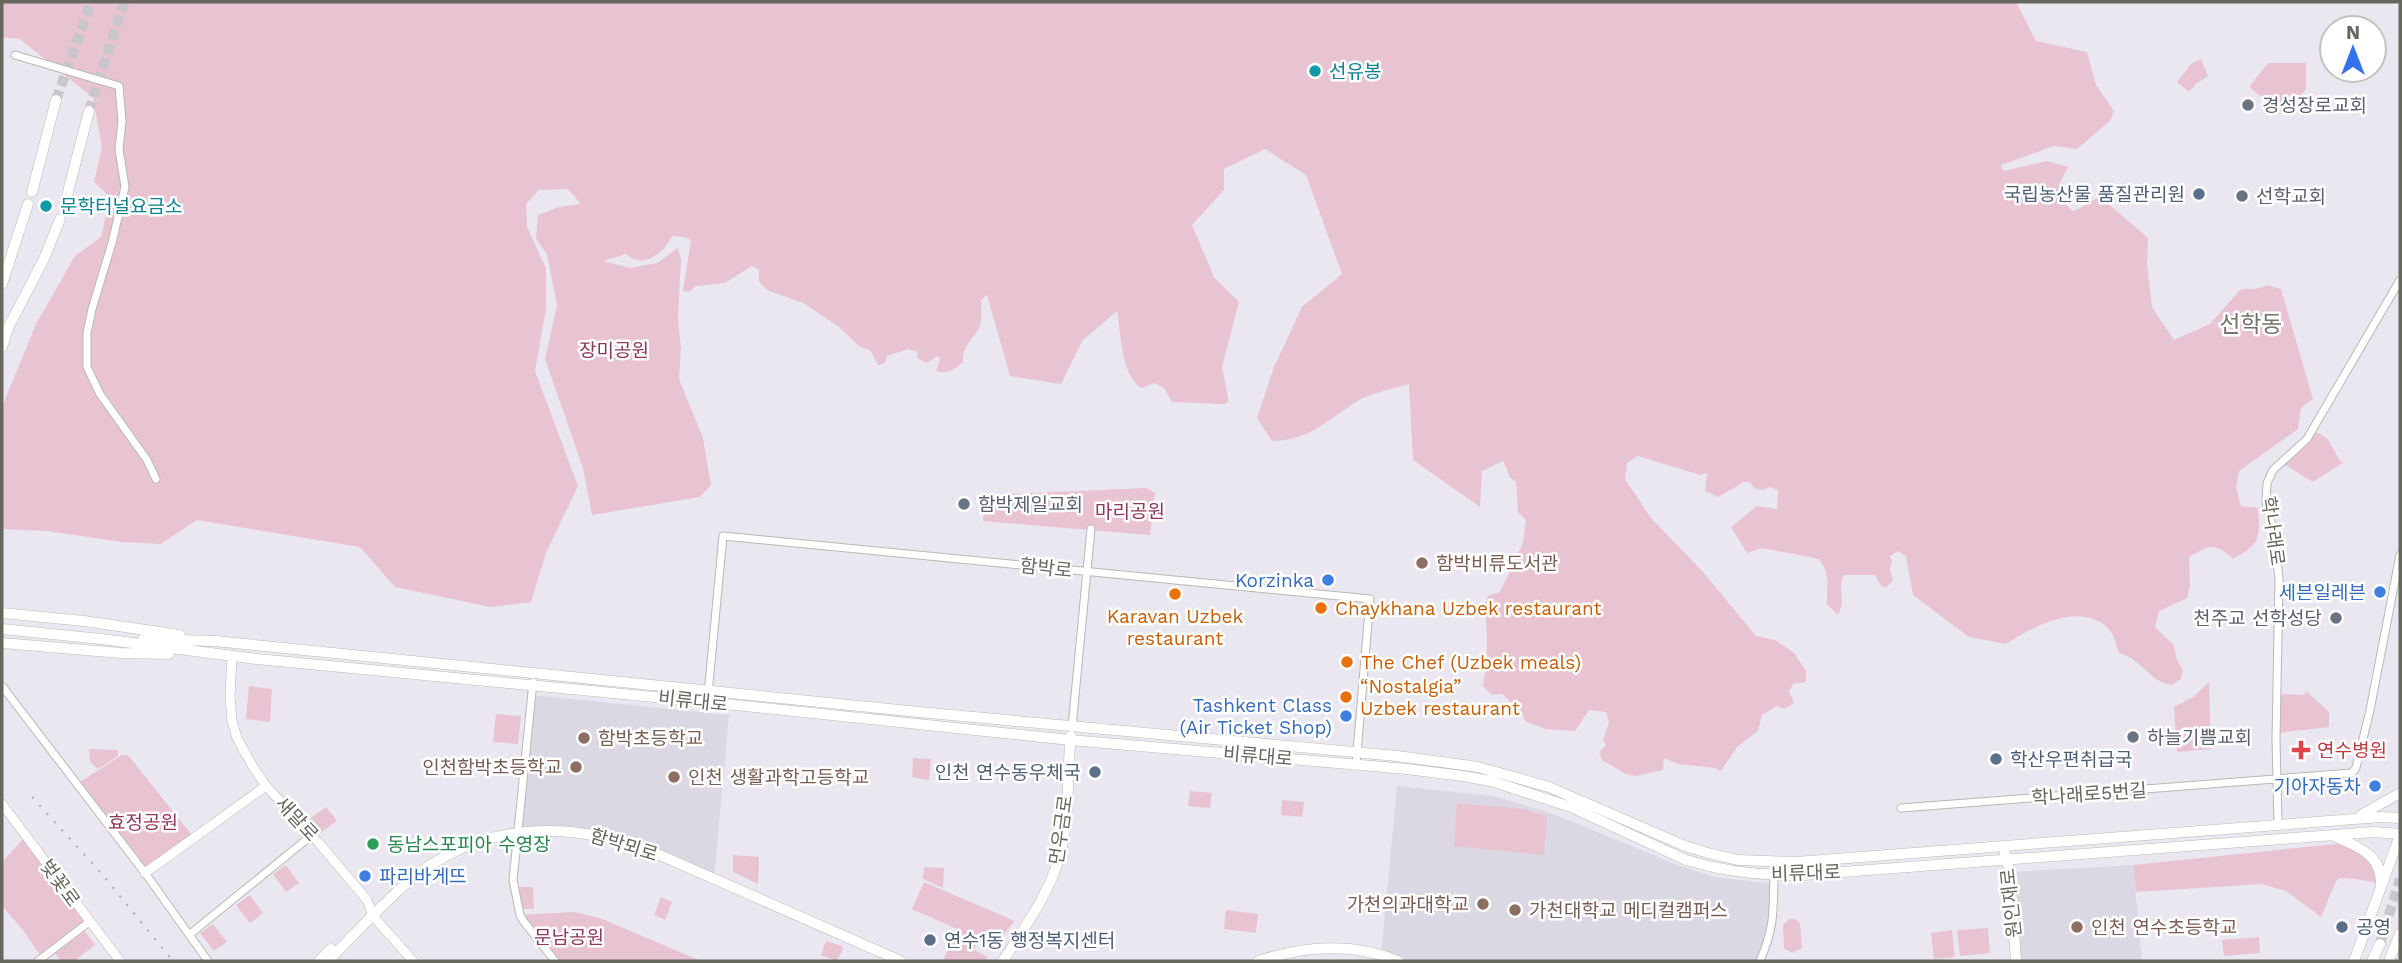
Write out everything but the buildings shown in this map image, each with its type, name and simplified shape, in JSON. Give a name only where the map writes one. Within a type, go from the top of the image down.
[{"type":"main road","points":[[32,192],[57,100]]},
{"type":"main road","points":[[64,207],[89,111]]},
{"type":"main road","points":[[2,284],[29,204]]},
{"type":"main road","points":[[2,347],[9,326],[44,259],[60,219]]},
{"type":"main road","points":[[2,613],[84,621],[215,641]]},
{"type":"main road","name":"비류대로","points":[[2,629],[232,657],[1070,740],[1407,769],[1491,781],[1571,807],[1686,860],[1732,872],[1774,875],[2374,832],[2400,834]]},
{"type":"main road","name":"비류대로","points":[[101,639],[215,641],[1072,727],[1357,752],[1478,767],[1549,786],[1685,846],[1738,860],[1796,862],[2355,818],[2400,818]]},
{"type":"main road","points":[[2,643],[121,653],[211,654]]},
{"type":"main road","name":"먼우금로","points":[[1003,961],[1041,902],[1059,858],[1065,830],[1072,727]]},
{"type":"main road","points":[[2355,818],[2400,793]]},
{"type":"main road","name":"함박뫼로","points":[[328,961],[410,880],[457,850],[485,840],[519,833],[562,831],[588,832],[619,839],[653,852],[901,961]]},
{"type":"main road","points":[[2354,961],[2380,896],[2400,834]]},
{"type":"main road","points":[[2332,835],[2363,849],[2376,862],[2381,881],[2380,896]]},
{"type":"main road","name":"원인재로","points":[[2002,846],[2010,872],[2017,961]]},
{"type":"main road","points":[[319,961],[359,922],[373,915]]},
{"type":"main road","points":[[337,961],[367,930],[373,915]]},
{"type":"main road","points":[[2389,961],[2400,933]]},
{"type":"main road","points":[[2372,961],[2380,944]]},
{"type":"main road","points":[[1258,961],[1280,954],[1332,947],[1363,951],[1398,961]]},
{"type":"street","points":[[15,55],[119,86],[122,121],[119,149],[125,187],[92,309],[87,368],[100,394],[147,460],[156,479]]},
{"type":"street","name":"학나래로","points":[[2278,824],[2279,579],[2274,533],[2266,502],[2267,483],[2273,470],[2307,439],[2400,280]]},
{"type":"street","points":[[1072,727],[1091,528]]},
{"type":"street","name":"함박로","points":[[707,702],[723,536],[1370,599],[1356,764]]},
{"type":"street","name":"학나래로5번길","points":[[1901,808],[2347,775],[2355,771],[2370,710],[2400,555]]},
{"type":"street","name":"새말로","points":[[232,657],[230,696],[237,738],[266,786],[312,835],[366,900],[373,915],[413,961]]},
{"type":"street","points":[[534,674],[513,880],[520,915],[530,932],[555,961]]},
{"type":"street","points":[[2,686],[145,873],[208,961]]},
{"type":"street","points":[[145,873],[266,786]]},
{"type":"street","name":"벚꽃로","points":[[2,804],[120,961]]},
{"type":"street","points":[[189,934],[312,835]]},
{"type":"street","points":[[1760,961],[1769,940],[1775,912],[1774,875]]},
{"type":"street","points":[[38,961],[89,922]]},
{"type":"shaded area","points":[[532,695],[729,715],[714,879],[619,839],[519,833]]},
{"type":"shaded area","name":"가천대학교 메디컬캠퍼스","points":[[1397,786],[1493,796],[1548,812],[1675,864],[1714,877],[1774,884],[1775,912],[1760,961],[1398,961],[1381,956]]},
{"type":"shaded area","name":"인천 연수초등학교","points":[[2133,865],[2142,961],[2016,961],[2010,872]]},
{"type":"green space","name":"장미공원","points":[[2,2],[2016,2],[2036,41],[2087,52],[2096,85],[2114,111],[2110,121],[2077,149],[2054,146],[2001,165],[2003,171],[2047,161],[2068,167],[2059,185],[2058,197],[2073,211],[2100,197],[2148,238],[2147,264],[2152,307],[2174,340],[2210,324],[2240,290],[2267,285],[2281,289],[2313,399],[2301,408],[2298,429],[2239,471],[2236,487],[2241,506],[2258,508],[2257,540],[2233,559],[2212,547],[2189,557],[2190,585],[2187,598],[2159,611],[2155,627],[2174,645],[2177,660],[2183,670],[2181,679],[2172,685],[2158,680],[2133,660],[2119,653],[2108,628],[2096,620],[2070,617],[2056,620],[2042,624],[2006,644],[1969,637],[1913,595],[1906,556],[1898,551],[1890,556],[1893,580],[1886,588],[1881,586],[1875,575],[1844,575],[1841,585],[1842,604],[1838,615],[1827,604],[1827,576],[1819,559],[1762,548],[1747,553],[1731,527],[1757,506],[1777,509],[1778,490],[1770,487],[1755,489],[1750,482],[1744,482],[1718,497],[1705,491],[1707,473],[1700,475],[1638,456],[1627,463],[1625,479],[1651,518],[1704,573],[1756,636],[1775,640],[1794,653],[1806,671],[1806,682],[1793,684],[1789,691],[1794,703],[1792,705],[1784,708],[1777,706],[1762,715],[1758,731],[1737,747],[1721,771],[1678,764],[1664,758],[1663,770],[1635,776],[1626,774],[1602,760],[1599,752],[1606,745],[1603,740],[1609,723],[1606,712],[1589,710],[1575,731],[1545,729],[1525,721],[1522,712],[1502,694],[1492,695],[1483,686],[1487,658],[1486,602],[1488,596],[1500,592],[1523,543],[1526,520],[1518,512],[1516,482],[1510,477],[1503,461],[1482,471],[1480,507],[1413,460],[1409,384],[1361,399],[1320,427],[1286,440],[1272,441],[1257,418],[1274,367],[1302,307],[1342,274],[1306,175],[1265,149],[1224,169],[1224,190],[1192,225],[1214,277],[1239,302],[1222,367],[1228,397],[1228,402],[1224,404],[1172,402],[1164,388],[1155,383],[1142,388],[1135,382],[1123,354],[1117,311],[1082,341],[1061,384],[1010,376],[987,295],[981,300],[980,327],[965,348],[963,362],[954,369],[947,372],[936,371],[940,359],[938,356],[927,363],[917,358],[918,352],[908,349],[887,356],[885,363],[878,365],[871,351],[859,346],[838,326],[803,303],[767,290],[759,281],[759,270],[752,266],[725,283],[696,286],[689,292],[683,291],[691,240],[672,236],[664,248],[646,260],[633,259],[626,254],[603,261],[630,268],[657,263],[678,248],[681,259],[679,379],[703,438],[711,485],[700,497],[592,515],[583,468],[545,359],[557,305],[547,254],[536,239],[538,215],[559,207],[581,204],[568,189],[539,190],[526,204],[527,227],[546,268],[546,309],[535,371],[578,486],[546,553],[531,602],[490,607],[395,587],[360,547],[197,520],[161,544],[122,542],[47,531],[2,529],[2,407],[36,324],[75,256],[101,237],[110,197],[94,182],[102,147],[93,98],[20,39],[2,37]]},
{"type":"green space","points":[[2201,59],[2208,76],[2189,92],[2177,82],[2192,63]]},
{"type":"green space","points":[[2268,63],[2306,63],[2306,89],[2286,115],[2249,87]]},
{"type":"green space","points":[[2313,430],[2327,438],[2340,461],[2344,462],[2313,482],[2282,463]]},
{"type":"green space","name":"마리공원","points":[[1146,488],[1155,493],[1150,535],[983,521],[985,495]]},
{"type":"green space","points":[[2209,682],[2211,749],[2177,752],[2174,707],[2193,697]]},
{"type":"green space","points":[[249,686],[272,689],[270,722],[246,719]]},
{"type":"green space","points":[[2307,692],[2329,712],[2329,727],[2278,733],[2277,694],[2303,695]]},
{"type":"green space","points":[[496,714],[521,716],[518,744],[493,742]]},
{"type":"green space","points":[[89,749],[118,750],[118,756],[98,769],[90,762]]},
{"type":"green space","name":"효정공원","points":[[122,755],[128,755],[194,838],[145,873],[77,784]]},
{"type":"green space","points":[[913,758],[931,759],[929,780],[912,777]]},
{"type":"green space","points":[[1190,791],[1212,793],[1210,808],[1188,806]]},
{"type":"green space","points":[[1282,800],[1304,802],[1302,817],[1281,815]]},
{"type":"green space","points":[[1457,803],[1523,809],[1547,816],[1544,855],[1454,846]]},
{"type":"green space","points":[[326,807],[337,821],[319,834],[308,820]]},
{"type":"green space","points":[[26,836],[89,922],[42,958],[2,906],[2,862]]},
{"type":"green space","points":[[2335,844],[2354,845],[2370,854],[2381,884],[2340,878],[2336,881],[2321,917],[2286,891],[2261,884],[2136,892],[2133,865]]},
{"type":"green space","points":[[733,855],[759,857],[758,884],[733,872]]},
{"type":"green space","points":[[286,865],[299,883],[286,892],[273,874]]},
{"type":"green space","points":[[924,867],[944,868],[943,888],[923,879]]},
{"type":"green space","points":[[924,882],[1015,921],[995,945],[979,939],[974,950],[988,957],[984,961],[943,961],[957,929],[912,909]]},
{"type":"green space","points":[[518,887],[533,887],[534,909],[523,909]]},
{"type":"green space","points":[[250,895],[263,913],[250,923],[236,905]]},
{"type":"green space","points":[[661,897],[672,902],[665,920],[654,915]]},
{"type":"green space","points":[[1226,910],[1258,914],[1256,933],[1224,929]]},
{"type":"green space","name":"문남공원","points":[[574,912],[600,918],[701,961],[555,961],[520,915]]},
{"type":"green space","points":[[1790,919],[1800,923],[1802,948],[1792,953],[1784,948],[1783,925]]},
{"type":"green space","points":[[213,924],[227,942],[214,951],[200,933]]},
{"type":"green space","points":[[1988,928],[1990,953],[1960,956],[1957,930]]},
{"type":"green space","points":[[1952,930],[1955,957],[1934,959],[1931,933]]},
{"type":"green space","points":[[85,931],[95,945],[74,961],[61,961],[55,953]]},
{"type":"green space","points":[[2259,937],[2260,953],[2224,956],[2222,940]]},
{"type":"green space","points":[[826,941],[842,946],[843,950],[836,961],[821,955]]},
{"type":"tunnel","points":[[56,100],[91,2]]},
{"type":"tunnel","points":[[89,111],[124,2]]},
{"type":"tunnel","points":[[2380,944],[2400,879]]},
{"type":"railway","points":[[32,797],[101,873],[173,961]]},
{"type":"place","name":"선유봉","points":[[1315,71]]},
{"type":"place","name":"경성장로교회","points":[[2248,105]]},
{"type":"place","name":"국립농산물 품질관리원","points":[[2199,194]]},
{"type":"place","name":"선학교회","points":[[2242,196]]},
{"type":"place","name":"문학터널요금소","points":[[46,206]]},
{"type":"place","name":"함박제일교회","points":[[964,504]]},
{"type":"place","name":"함박비류도서관","points":[[1422,563]]},
{"type":"place","name":"Korzinka","points":[[1328,580]]},
{"type":"place","name":"세븐일레븐","points":[[2380,592]]},
{"type":"place","name":"Karavan Uzbek restaurant","points":[[1175,594]]},
{"type":"place","name":"Chaykhana Uzbek restaurant","points":[[1321,608]]},
{"type":"place","name":"천주교 선학성당","points":[[2336,618]]},
{"type":"place","name":"The Chef (Uzbek meals)","points":[[1347,662]]},
{"type":"place","name":"“Nostalgia” Uzbek restaurant","points":[[1346,697]]},
{"type":"place","name":"Tashkent Class (Air Ticket Shop)","points":[[1346,716]]},
{"type":"place","name":"하늘기쁨교회","points":[[2133,737]]},
{"type":"place","name":"함박초등학교","points":[[584,738]]},
{"type":"place","name":"연수병원","points":[[2301,750]]},
{"type":"place","name":"학산우편취급국","points":[[1996,759]]},
{"type":"place","name":"인천함박초등학교","points":[[576,767]]},
{"type":"place","name":"인천 연수동우체국","points":[[1095,772]]},
{"type":"place","name":"인천 생활과학고등학교","points":[[674,777]]},
{"type":"place","name":"기아자동차","points":[[2375,786]]},
{"type":"place","name":"동남스포피아 수영장","points":[[373,844]]},
{"type":"place","name":"파리바게뜨","points":[[365,876]]},
{"type":"place","name":"가천의과대학교","points":[[1483,904]]},
{"type":"place","name":"가천대학교 메디컬캠퍼스","points":[[1515,910]]},
{"type":"place","name":"인천 연수초등학교","points":[[2077,927]]},
{"type":"place","name":"공영","points":[[2342,927]]},
{"type":"place","name":"연수1동 행정복지센터","points":[[930,940]]},
{"type":"district","name":"선학동","points":[[2251,324]]}]
